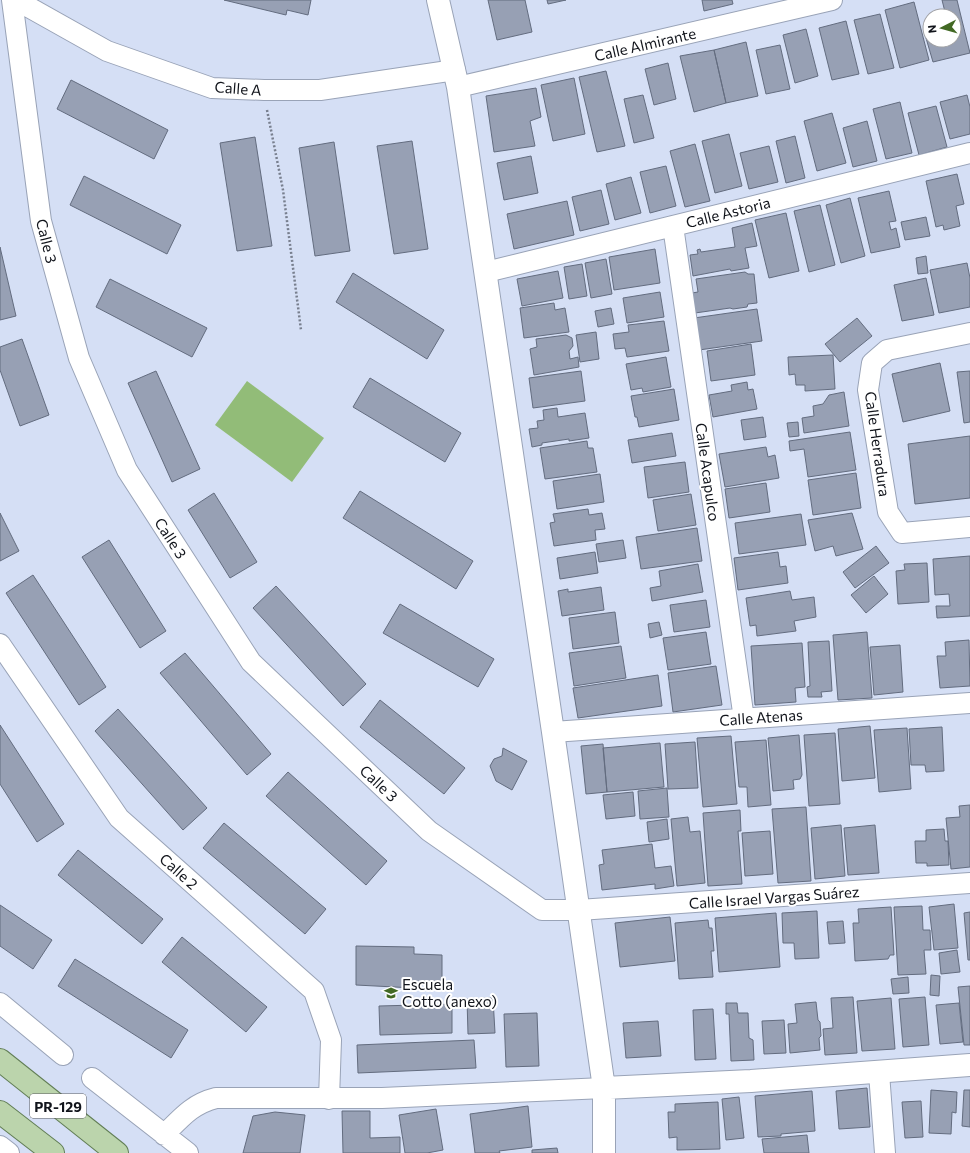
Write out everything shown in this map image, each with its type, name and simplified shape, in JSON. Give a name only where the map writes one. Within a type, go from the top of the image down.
[{"type":"main road","name":"PR-129","points":[[0,1060],[117,1153]]},
{"type":"main road","name":"PR-129","points":[[0,1112],[53,1153]]},
{"type":"street","name":"Calle 3","points":[[12,0],[41,221],[78,358],[127,470],[251,662],[429,831],[542,910],[579,910]]},
{"type":"street","name":"Calle A","points":[[16,0],[107,51],[212,88],[320,90],[456,79]]},
{"type":"street","points":[[438,0],[456,79],[486,272],[579,910],[604,1088],[604,1153]]},
{"type":"street","name":"Calle Almirante","points":[[456,79],[832,0]]},
{"type":"street","name":"Calle Astoria","points":[[486,272],[970,153]]},
{"type":"street","name":"Calle Acapulco","points":[[673,226],[744,719]]},
{"type":"street","name":"Calle Herradura","points":[[970,333],[887,350],[872,363],[868,390],[888,512],[902,533],[970,527]]},
{"type":"street","name":"Calle 2","points":[[0,644],[119,818],[314,991],[331,1040],[329,1099]]},
{"type":"street","name":"Calle Atenas","points":[[553,732],[970,703]]},
{"type":"street","name":"Calle Israel Vargas Suárez","points":[[579,910],[970,883]]},
{"type":"street","points":[[0,1003],[63,1055]]},
{"type":"street","points":[[164,1135],[192,1108],[200,1103],[216,1098],[329,1099],[446,1096],[750,1081],[879,1073],[970,1065]]},
{"type":"street","points":[[879,1073],[885,1153]]},
{"type":"street","points":[[92,1078],[188,1153]]},
{"type":"street","points":[[0,1146],[9,1153]]},
{"type":"path","points":[[264,90],[283,190],[301,330]]},
{"type":"green space","points":[[247,381],[324,438],[292,482],[215,425]]},
{"type":"building","points":[[224,0],[311,0],[308,15],[287,10],[286,15]]},
{"type":"building","points":[[488,0],[525,0],[532,32],[497,40]]},
{"type":"building","points":[[547,0],[566,0],[548,4]]},
{"type":"building","points":[[702,0],[732,0],[733,4],[704,11]]},
{"type":"building","points":[[942,0],[957,0],[959,8],[944,8]]},
{"type":"building","points":[[914,2],[922,33],[922,48],[926,48],[929,60],[900,68],[885,10]]},
{"type":"building","points":[[880,14],[894,68],[868,74],[854,20]]},
{"type":"building","points":[[962,20],[970,53],[933,62],[929,48],[962,48]]},
{"type":"building","points":[[846,21],[859,74],[832,80],[819,28]]},
{"type":"building","points":[[806,29],[818,76],[795,83],[783,35]]},
{"type":"building","points":[[746,42],[758,96],[726,103],[714,50]]},
{"type":"building","points":[[780,45],[790,89],[766,94],[756,50]]},
{"type":"building","points":[[714,50],[726,103],[694,112],[680,56]]},
{"type":"building","points":[[668,63],[676,99],[654,105],[645,69]]},
{"type":"building","points":[[606,71],[625,146],[597,152],[579,77]]},
{"type":"building","points":[[574,78],[585,134],[553,141],[541,85]]},
{"type":"building","points":[[71,80],[168,130],[154,159],[57,109]]},
{"type":"building","points":[[536,88],[541,117],[530,121],[535,146],[494,152],[486,96]]},
{"type":"building","points":[[643,95],[654,138],[634,143],[624,99]]},
{"type":"building","points":[[967,95],[970,107],[970,134],[950,139],[940,102]]},
{"type":"building","points":[[900,102],[912,153],[886,159],[873,109]]},
{"type":"building","points":[[936,106],[947,147],[919,155],[908,113]]},
{"type":"building","points":[[832,113],[846,163],[817,171],[804,121]]},
{"type":"building","points":[[867,121],[877,161],[853,167],[843,128]]},
{"type":"building","points":[[729,134],[742,186],[715,193],[702,141]]},
{"type":"building","points":[[795,136],[805,178],[786,183],[776,141]]},
{"type":"building","points":[[255,137],[272,246],[237,251],[220,143]]},
{"type":"building","points":[[412,141],[428,249],[394,254],[377,146]]},
{"type":"building","points":[[334,142],[350,251],[315,256],[299,148]]},
{"type":"building","points":[[695,144],[710,201],[685,207],[670,151]]},
{"type":"building","points":[[769,146],[778,182],[749,189],[740,153]]},
{"type":"building","points":[[531,156],[538,193],[504,200],[497,163]]},
{"type":"building","points":[[666,166],[676,206],[650,213],[640,172]]},
{"type":"building","points":[[957,174],[964,204],[956,206],[960,226],[944,230],[943,225],[936,227],[926,181]]},
{"type":"building","points":[[84,176],[181,225],[167,254],[70,205]]},
{"type":"building","points":[[631,177],[641,213],[615,220],[606,184]]},
{"type":"building","points":[[601,190],[609,224],[580,231],[572,197]]},
{"type":"building","points":[[889,191],[896,221],[889,222],[891,230],[896,228],[900,247],[871,253],[858,198]]},
{"type":"building","points":[[850,198],[865,256],[841,263],[826,205]]},
{"type":"building","points":[[567,201],[574,235],[514,249],[507,214]]},
{"type":"building","points":[[820,205],[835,265],[809,272],[794,211]]},
{"type":"building","points":[[786,213],[799,271],[769,278],[755,220]]},
{"type":"building","points":[[926,217],[930,236],[905,240],[901,222]]},
{"type":"building","points":[[752,223],[757,246],[745,248],[749,268],[731,271],[730,269],[693,276],[690,255],[698,254],[697,250],[700,249],[701,252],[735,247],[732,228]]},
{"type":"building","points":[[0,247],[16,316],[0,320]]},
{"type":"building","points":[[655,249],[660,283],[614,290],[609,257]]},
{"type":"building","points":[[926,256],[928,273],[918,274],[916,258]]},
{"type":"building","points":[[606,259],[612,294],[591,298],[585,263]]},
{"type":"building","points":[[967,263],[970,278],[970,307],[939,313],[930,270]]},
{"type":"building","points":[[582,264],[587,296],[569,299],[564,267]]},
{"type":"building","points":[[558,271],[563,298],[522,306],[517,279]]},
{"type":"building","points":[[745,272],[748,274],[754,274],[757,303],[748,304],[747,307],[695,313],[692,293],[698,292],[696,279]]},
{"type":"building","points":[[353,273],[444,330],[427,359],[336,302]]},
{"type":"building","points":[[926,278],[934,315],[902,321],[894,285]]},
{"type":"building","points":[[110,279],[207,328],[192,357],[96,307]]},
{"type":"building","points":[[660,292],[664,317],[627,323],[623,298]]},
{"type":"building","points":[[554,303],[555,310],[565,308],[569,332],[524,338],[520,308]]},
{"type":"building","points":[[611,308],[614,324],[598,327],[595,311]]},
{"type":"building","points":[[757,309],[762,341],[699,350],[694,318]]},
{"type":"building","points":[[857,318],[872,336],[840,362],[825,344]]},
{"type":"building","points":[[664,321],[669,351],[627,357],[625,348],[615,349],[613,334],[629,332],[628,325]]},
{"type":"building","points":[[596,332],[599,359],[580,362],[576,335]]},
{"type":"building","points":[[566,335],[572,338],[573,346],[569,351],[570,359],[578,357],[579,367],[534,375],[530,349],[537,347],[536,339]]},
{"type":"building","points":[[22,339],[49,415],[20,426],[0,370],[0,347]]},
{"type":"building","points":[[751,344],[755,375],[711,381],[707,351]]},
{"type":"building","points":[[833,355],[835,389],[805,391],[805,385],[796,385],[795,374],[789,375],[788,357]]},
{"type":"building","points":[[666,357],[671,387],[643,392],[642,388],[631,390],[626,364]]},
{"type":"building","points":[[940,363],[950,411],[903,422],[892,374]]},
{"type":"building","points":[[156,371],[200,469],[172,482],[128,383]]},
{"type":"building","points":[[581,371],[585,401],[533,408],[529,378]]},
{"type":"building","points":[[970,371],[970,422],[964,423],[957,372]]},
{"type":"building","points":[[370,378],[461,433],[445,462],[353,407]]},
{"type":"building","points":[[747,382],[748,390],[753,389],[757,409],[713,417],[709,395],[732,391],[731,385]]},
{"type":"building","points":[[674,389],[679,420],[639,427],[637,417],[635,417],[631,396]]},
{"type":"building","points":[[844,392],[849,426],[804,433],[802,418],[814,416],[813,406],[823,404],[829,395]]},
{"type":"building","points":[[557,408],[558,417],[585,413],[589,438],[542,443],[542,445],[532,447],[529,429],[538,428],[537,421],[544,420],[543,410]]},
{"type":"building","points":[[763,417],[766,437],[744,440],[741,420]]},
{"type":"building","points":[[798,422],[799,436],[789,437],[787,423]]},
{"type":"building","points":[[850,432],[856,470],[808,477],[804,449],[790,451],[789,441]]},
{"type":"building","points":[[672,433],[676,456],[632,463],[628,440]]},
{"type":"building","points":[[970,436],[970,498],[915,504],[908,444]]},
{"type":"building","points":[[587,441],[588,448],[593,448],[597,472],[545,479],[540,448]]},
{"type":"building","points":[[766,447],[768,457],[775,455],[779,478],[725,487],[719,454]]},
{"type":"building","points":[[685,462],[689,492],[648,498],[644,467]]},
{"type":"building","points":[[856,473],[861,508],[813,515],[808,480]]},
{"type":"building","points":[[600,474],[604,502],[557,509],[553,481]]},
{"type":"building","points":[[766,483],[770,512],[729,518],[725,489]]},
{"type":"building","points":[[360,491],[473,561],[456,589],[343,518]]},
{"type":"building","points":[[214,493],[257,562],[230,578],[188,510]]},
{"type":"building","points":[[691,494],[696,525],[658,531],[653,500]]},
{"type":"building","points":[[588,509],[589,515],[602,513],[605,529],[595,530],[596,540],[554,546],[550,523],[555,522],[553,514]]},
{"type":"building","points":[[0,513],[19,551],[0,561]]},
{"type":"building","points":[[852,513],[863,549],[836,556],[833,546],[815,551],[808,520]]},
{"type":"building","points":[[801,514],[806,545],[739,554],[735,523]]},
{"type":"building","points":[[697,528],[702,561],[641,569],[636,537]]},
{"type":"building","points":[[109,540],[166,631],[140,648],[82,557]]},
{"type":"building","points":[[623,540],[626,558],[599,562],[596,544]]},
{"type":"building","points":[[876,546],[889,563],[855,588],[843,572]]},
{"type":"building","points":[[595,552],[598,573],[560,579],[557,558]]},
{"type":"building","points":[[778,552],[780,567],[786,566],[788,583],[738,590],[734,558]]},
{"type":"building","points":[[970,556],[970,616],[937,618],[936,606],[950,606],[949,594],[935,595],[933,559]]},
{"type":"building","points":[[927,563],[929,602],[898,604],[896,571],[905,570],[904,564]]},
{"type":"building","points":[[698,564],[703,592],[652,601],[650,588],[661,586],[659,571]]},
{"type":"building","points":[[33,575],[106,687],[79,705],[6,593]]},
{"type":"building","points":[[874,576],[888,594],[866,613],[851,595]]},
{"type":"building","points":[[276,586],[366,684],[343,706],[253,608]]},
{"type":"building","points":[[601,587],[604,610],[562,616],[558,591],[568,589],[568,592]]},
{"type":"building","points":[[790,591],[792,600],[814,597],[816,617],[794,621],[796,631],[757,636],[756,625],[750,626],[746,598]]},
{"type":"building","points":[[706,600],[710,627],[674,632],[670,605]]},
{"type":"building","points":[[400,604],[494,659],[478,687],[383,633]]},
{"type":"building","points":[[615,612],[619,643],[573,649],[569,618]]},
{"type":"building","points":[[659,622],[662,635],[650,638],[648,624]]},
{"type":"building","points":[[706,632],[711,664],[668,670],[663,638]]},
{"type":"building","points":[[867,632],[872,698],[838,700],[833,635]]},
{"type":"building","points":[[969,640],[970,686],[940,688],[937,656],[946,656],[945,642]]},
{"type":"building","points":[[829,641],[832,691],[821,692],[822,697],[808,697],[807,687],[810,686],[808,642]]},
{"type":"building","points":[[802,643],[805,687],[795,688],[796,702],[755,705],[751,646]]},
{"type":"building","points":[[900,645],[903,692],[874,695],[870,647]]},
{"type":"building","points":[[621,646],[626,678],[574,686],[569,653]]},
{"type":"building","points":[[185,653],[271,754],[247,775],[160,673]]},
{"type":"building","points":[[716,666],[722,705],[673,712],[668,673]]},
{"type":"building","points":[[658,675],[662,706],[578,718],[573,688]]},
{"type":"building","points":[[380,700],[465,768],[444,794],[360,727]]},
{"type":"building","points":[[118,709],[207,808],[183,830],[95,731]]},
{"type":"building","points":[[0,725],[64,824],[37,842],[0,784]]},
{"type":"building","points":[[870,726],[875,778],[842,781],[838,729]]},
{"type":"building","points":[[942,727],[944,771],[926,772],[925,765],[911,765],[909,729]]},
{"type":"building","points":[[907,728],[911,789],[879,792],[874,730]]},
{"type":"building","points":[[835,733],[840,804],[809,806],[804,735]]},
{"type":"building","points":[[799,735],[802,775],[800,779],[793,780],[794,789],[773,791],[768,738]]},
{"type":"building","points":[[731,736],[737,804],[703,807],[697,738]]},
{"type":"building","points":[[766,740],[771,805],[748,807],[747,787],[739,787],[735,742]]},
{"type":"building","points":[[695,742],[698,788],[668,789],[665,744]]},
{"type":"building","points":[[660,743],[664,787],[607,792],[603,748]]},
{"type":"building","points":[[603,744],[607,792],[586,794],[581,746]]},
{"type":"building","points":[[503,748],[527,761],[512,790],[496,781],[490,766],[494,759],[502,756]]},
{"type":"building","points":[[288,772],[387,861],[366,885],[266,796]]},
{"type":"building","points":[[667,788],[669,817],[640,819],[638,791]]},
{"type":"building","points":[[633,792],[635,816],[606,819],[603,795]]},
{"type":"building","points":[[970,805],[970,867],[951,869],[946,818],[960,817],[959,806]]},
{"type":"building","points":[[806,807],[811,881],[778,883],[772,809]]},
{"type":"building","points":[[740,810],[741,831],[738,831],[742,884],[708,886],[703,813]]},
{"type":"building","points":[[688,817],[690,832],[700,831],[705,883],[677,886],[671,819]]},
{"type":"building","points":[[667,819],[669,839],[649,842],[647,822]]},
{"type":"building","points":[[224,823],[326,909],[305,934],[203,848]]},
{"type":"building","points":[[841,825],[845,876],[815,879],[811,828]]},
{"type":"building","points":[[875,825],[879,873],[848,875],[844,828]]},
{"type":"building","points":[[944,829],[945,841],[948,841],[949,865],[927,866],[927,863],[916,863],[915,841],[926,841],[926,830]]},
{"type":"building","points":[[770,831],[773,874],[745,876],[742,833]]},
{"type":"building","points":[[652,844],[655,868],[671,866],[674,886],[655,889],[655,884],[602,890],[599,865],[604,864],[602,850]]},
{"type":"building","points":[[78,850],[163,919],[142,944],[58,875]]},
{"type":"building","points":[[954,904],[958,948],[934,950],[929,907]]},
{"type":"building","points":[[0,905],[52,940],[33,969],[0,946]]},
{"type":"building","points":[[922,906],[923,930],[930,930],[931,950],[924,950],[926,974],[898,975],[894,907]]},
{"type":"building","points":[[891,907],[894,955],[890,955],[888,959],[855,961],[853,923],[859,923],[858,909]]},
{"type":"building","points":[[817,911],[819,958],[795,959],[794,943],[783,943],[782,913]]},
{"type":"building","points":[[970,912],[970,960],[968,960],[964,913]]},
{"type":"building","points":[[776,913],[780,967],[719,972],[715,918]]},
{"type":"building","points":[[670,917],[675,961],[620,967],[615,923]]},
{"type":"building","points":[[708,920],[709,928],[712,928],[714,951],[711,951],[713,977],[679,979],[675,923]]},
{"type":"building","points":[[843,921],[845,943],[829,944],[827,922]]},
{"type":"building","points":[[182,937],[267,1007],[246,1032],[162,962]]},
{"type":"building","points":[[356,946],[414,947],[414,954],[442,955],[442,982],[414,982],[414,988],[356,985]]},
{"type":"building","points":[[957,950],[960,972],[941,974],[939,953]]},
{"type":"building","points":[[75,959],[188,1030],[171,1058],[58,986]]},
{"type":"building","points":[[931,975],[940,976],[939,996],[930,995]]},
{"type":"building","points":[[908,977],[909,993],[893,994],[891,979]]},
{"type":"building","points":[[970,986],[970,1045],[964,1045],[958,987]]},
{"type":"building","points":[[853,997],[857,1053],[825,1055],[823,1029],[833,1028],[831,998]]},
{"type":"building","points":[[925,997],[929,1045],[903,1047],[899,999]]},
{"type":"building","points":[[493,998],[495,1033],[468,1034],[467,999]]},
{"type":"building","points":[[891,998],[895,1049],[862,1051],[857,1001]]},
{"type":"building","points":[[816,1002],[818,1020],[820,1022],[820,1050],[790,1053],[788,1024],[797,1023],[795,1004]]},
{"type":"building","points":[[726,1003],[737,1003],[738,1013],[748,1013],[749,1038],[753,1040],[754,1060],[731,1061],[729,1014],[726,1014]]},
{"type":"building","points":[[959,1003],[963,1042],[940,1044],[936,1005]]},
{"type":"building","points":[[452,1004],[452,1033],[380,1035],[379,1006]]},
{"type":"building","points":[[713,1009],[716,1059],[695,1060],[693,1010]]},
{"type":"building","points":[[537,1013],[539,1066],[506,1067],[504,1014]]},
{"type":"building","points":[[784,1020],[786,1053],[764,1054],[762,1021]]},
{"type":"building","points":[[658,1021],[661,1056],[626,1058],[623,1023]]},
{"type":"building","points":[[474,1040],[476,1068],[358,1073],[357,1045]]},
{"type":"building","points":[[867,1088],[870,1127],[839,1129],[836,1091]]},
{"type":"building","points":[[931,1090],[957,1092],[956,1113],[952,1112],[951,1134],[929,1133]]},
{"type":"building","points":[[964,1090],[970,1090],[970,1127],[962,1126]]},
{"type":"building","points":[[812,1091],[815,1131],[781,1134],[781,1136],[758,1137],[755,1096]]},
{"type":"building","points":[[739,1097],[744,1138],[726,1140],[722,1099]]},
{"type":"building","points":[[921,1101],[923,1137],[905,1138],[902,1102]]},
{"type":"building","points":[[718,1102],[720,1149],[677,1150],[677,1137],[669,1138],[668,1112],[675,1112],[675,1104]]},
{"type":"building","points":[[528,1106],[532,1147],[499,1151],[500,1153],[475,1153],[470,1114]]},
{"type":"building","points":[[436,1109],[443,1150],[427,1153],[405,1153],[399,1115]]},
{"type":"building","points":[[342,1111],[370,1111],[370,1138],[400,1137],[400,1153],[343,1153]]},
{"type":"building","points":[[275,1112],[305,1115],[300,1153],[243,1153],[253,1116]]},
{"type":"building","points":[[807,1135],[809,1153],[764,1153],[762,1139]]},
{"type":"building","points":[[557,1148],[558,1153],[532,1153],[532,1150]]},
{"type":"place","name":"Escuela Cotto (anexo)","points":[[391,993]]}]
